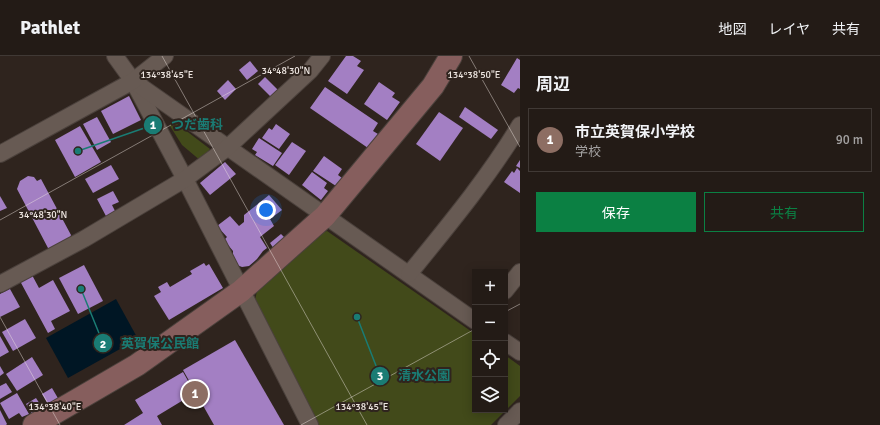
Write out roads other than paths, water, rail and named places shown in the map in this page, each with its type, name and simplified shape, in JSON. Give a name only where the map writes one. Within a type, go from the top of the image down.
[{"type":"street","points":[[115,56],[133,81],[185,179],[310,425]]},
{"type":"street","points":[[0,154],[133,81],[165,56]]},
{"type":"street","points":[[0,284],[84,239],[185,179],[227,148],[310,71],[322,56]]},
{"type":"street","points":[[34,425],[137,365],[241,291],[325,216],[433,86],[451,56]]},
{"type":"street","points":[[133,81],[472,319]]},
{"type":"street","points":[[409,274],[466,204],[520,125]]},
{"type":"street","points":[[508,287],[520,272]]},
{"type":"street","points":[[508,344],[520,352]]},
{"type":"street","points":[[506,425],[520,411]]},
{"type":"water","points":[[116,299],[138,339],[68,378],[46,338]]},
{"type":"place","name":"つだ歯科","points":[[78,151]]},
{"type":"place","name":"英賀保公民館","points":[[81,289]]},
{"type":"place","name":"清水公園","points":[[357,317]]},
{"type":"place","name":"市立英賀保小学校","points":[[195,394]]}]
